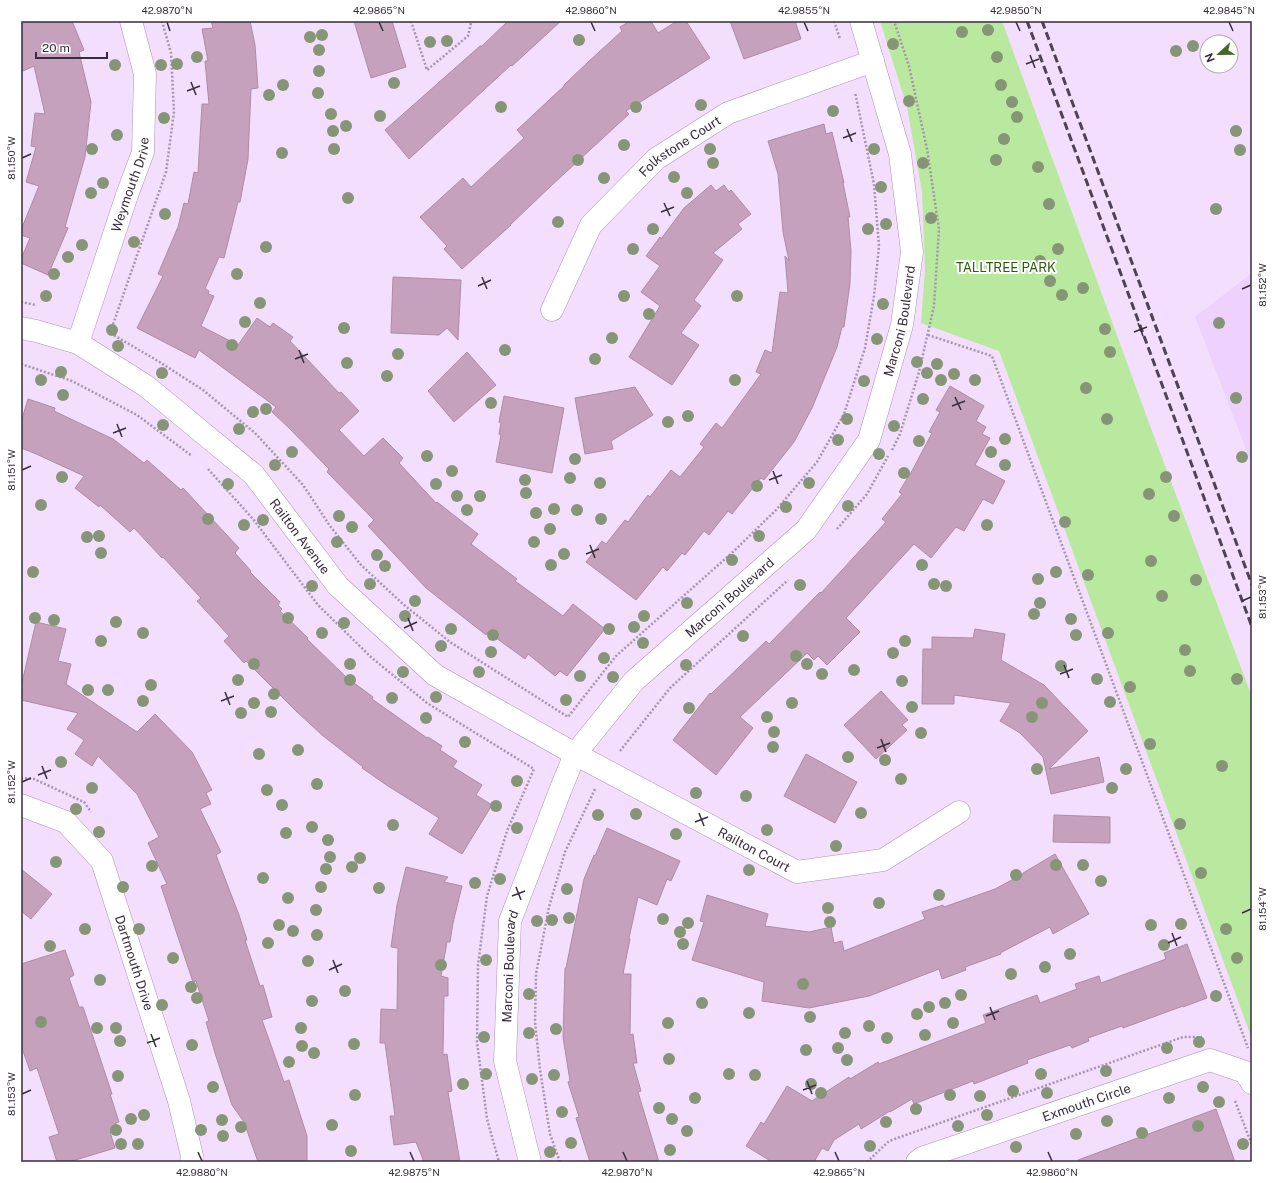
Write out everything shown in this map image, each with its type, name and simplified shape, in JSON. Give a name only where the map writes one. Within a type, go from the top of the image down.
[{"type":"street","name":"Weymouth Drive","points":[[78,343],[127,195],[143,152],[145,74],[131,21]]},
{"type":"street","name":"Marconi Boulevard","points":[[530,1162],[505,1061],[510,921],[559,793],[576,754],[634,681],[806,530],[869,440],[902,325],[912,252],[900,154],[860,21]]},
{"type":"street","name":"Folkstone Court","points":[[552,310],[591,226],[656,159],[728,113],[873,61]]},
{"type":"street","name":"Railton Avenue","points":[[21,328],[78,343],[146,386],[254,475],[338,586],[435,675],[576,754]]},
{"type":"street","name":"Railton Court","points":[[576,754],[797,872],[883,860],[959,812]]},
{"type":"street","name":"Dartmouth Drive","points":[[21,805],[66,822],[102,861],[179,1101],[192,1156],[190,1162]]},
{"type":"street","name":"Exmouth Circle","points":[[917,1162],[922,1158],[1210,1060],[1245,1072],[1252,1083]]},
{"type":"path","points":[[162,21],[171,54],[174,112],[166,172],[110,333],[158,361],[203,390],[255,433],[303,485],[330,526],[361,565],[403,604],[450,642],[568,717],[616,656],[734,551],[776,510],[817,462],[844,414],[865,348],[874,296],[879,246],[874,184],[854,87]]},
{"type":"path","points":[[411,21],[427,70],[468,36],[471,23],[473,21]]},
{"type":"path","points":[[834,21],[843,46]]},
{"type":"path","points":[[834,533],[867,494],[900,434],[919,372],[934,306],[939,229],[927,149],[909,66],[894,21]]},
{"type":"path","points":[[928,334],[992,356],[1248,1048],[1242,1045]]},
{"type":"path","points":[[21,364],[72,381],[137,415],[194,458]]},
{"type":"path","points":[[206,467],[253,519],[318,605],[372,658],[427,704],[534,769],[507,831],[487,896],[478,965],[477,1042],[487,1119],[499,1162]]},
{"type":"path","points":[[620,751],[670,688],[792,576]]},
{"type":"path","points":[[560,1162],[550,1134],[540,1069],[535,1022],[536,974],[549,907],[565,852],[597,785]]},
{"type":"path","points":[[867,1162],[889,1141],[1183,1037],[1209,1036]]},
{"type":"path","points":[[1234,1096],[1252,1145]]},
{"type":"shaded area","points":[[1252,273],[1252,465],[1195,317]]},
{"type":"green space","name":"TALLTREE PARK","points":[[880,21],[1002,21],[1149,423],[1252,697],[1252,1039],[999,351],[921,323],[925,269],[922,192],[907,107]]},
{"type":"building","points":[[21,21],[72,21],[84,50],[79,52],[91,102],[85,157],[65,227],[68,228],[48,275],[21,263],[21,259],[30,238],[21,235],[21,230],[39,186],[26,182],[36,147],[31,146],[35,113],[45,114],[34,66],[21,72]]},
{"type":"building","points":[[211,21],[250,21],[255,45],[258,88],[251,89],[248,159],[240,202],[238,202],[224,258],[219,257],[205,289],[209,291],[208,294],[214,296],[201,326],[238,345],[257,318],[270,327],[273,323],[293,337],[290,341],[339,393],[341,392],[359,411],[339,430],[364,456],[383,438],[403,458],[399,463],[436,503],[437,502],[478,534],[471,544],[517,579],[515,581],[563,616],[573,604],[605,629],[567,676],[560,671],[555,676],[528,654],[525,659],[488,632],[486,635],[426,588],[368,526],[374,520],[327,472],[329,469],[272,412],[276,407],[199,350],[195,358],[137,328],[163,276],[158,274],[178,227],[184,203],[188,204],[194,172],[198,173],[202,104],[209,104],[205,61],[208,61],[202,29],[213,28]]},
{"type":"building","points":[[354,21],[392,21],[406,67],[371,78]]},
{"type":"building","points":[[508,21],[561,21],[409,159],[385,130],[480,46],[482,46]]},
{"type":"building","points":[[630,21],[651,21],[658,33],[677,21],[686,21],[710,58],[626,111],[629,114],[462,269],[444,249],[447,246],[420,217],[463,178],[471,187],[524,138],[517,130],[622,31],[620,27]]},
{"type":"building","points":[[730,21],[795,21],[801,39],[744,59]]},
{"type":"building","points":[[824,124],[826,134],[832,132],[850,217],[848,217],[851,251],[850,283],[844,327],[842,327],[837,347],[812,408],[794,442],[764,480],[761,478],[732,514],[728,511],[709,535],[704,531],[685,555],[682,553],[667,571],[663,567],[636,600],[586,562],[602,541],[606,544],[625,520],[628,522],[648,495],[650,497],[671,470],[680,477],[704,447],[700,444],[716,423],[722,428],[761,374],[756,372],[765,350],[772,353],[780,292],[788,293],[785,256],[789,261],[783,232],[778,174],[768,141]]},
{"type":"building","points":[[711,185],[716,191],[724,185],[729,192],[731,190],[751,214],[738,224],[742,229],[713,253],[723,260],[694,300],[701,306],[681,333],[699,345],[672,385],[629,357],[660,306],[641,292],[660,266],[646,256],[660,237],[661,239],[684,208]]},
{"type":"building","points":[[393,277],[461,280],[458,340],[447,328],[439,335],[391,333]]},
{"type":"building","points":[[467,352],[496,385],[454,422],[428,391]]},
{"type":"building","points":[[950,386],[984,406],[976,421],[986,427],[982,434],[990,438],[975,465],[1005,481],[993,504],[983,499],[964,531],[956,527],[931,558],[914,544],[846,618],[860,632],[827,665],[818,656],[814,660],[807,653],[740,717],[753,728],[716,775],[673,740],[710,693],[711,694],[766,641],[769,644],[820,592],[821,593],[886,522],[882,519],[902,494],[899,492],[932,433],[929,432],[940,412],[936,410]]},
{"type":"building","points":[[635,387],[653,415],[611,441],[613,449],[585,454],[575,398]]},
{"type":"building","points":[[504,396],[564,408],[552,473],[496,462],[501,435],[499,434],[501,423],[499,422]]},
{"type":"building","points":[[28,399],[55,408],[54,411],[113,439],[144,463],[147,460],[181,490],[183,488],[239,548],[235,553],[251,571],[250,572],[280,602],[278,605],[282,609],[280,611],[308,638],[307,639],[346,677],[373,697],[372,699],[427,738],[428,737],[442,746],[440,750],[457,761],[453,767],[482,785],[476,795],[492,805],[462,854],[429,834],[439,818],[362,768],[363,767],[322,735],[246,661],[244,663],[224,641],[229,636],[197,601],[201,598],[163,557],[162,558],[134,528],[130,532],[100,505],[99,507],[75,488],[84,476],[21,448],[21,422]]},
{"type":"building","points":[[36,622],[66,629],[58,661],[71,664],[66,684],[137,732],[155,714],[192,752],[212,790],[206,793],[211,804],[200,809],[221,852],[216,855],[239,915],[247,940],[245,940],[260,986],[263,985],[272,1017],[262,1020],[284,1082],[289,1080],[307,1136],[307,1162],[258,1162],[244,1122],[232,1105],[206,1022],[209,1021],[196,981],[193,982],[161,886],[167,884],[148,843],[159,837],[137,794],[98,756],[92,766],[75,754],[84,740],[67,729],[78,713],[21,700],[21,687]]},
{"type":"building","points":[[975,629],[1005,634],[1001,660],[1044,685],[1088,731],[1049,769],[1099,757],[1104,782],[1051,794],[1043,757],[1020,733],[1000,721],[1011,703],[954,695],[954,704],[922,704],[923,649],[932,649],[932,637],[973,638]]},
{"type":"building","points":[[881,691],[908,720],[902,725],[907,730],[876,759],[844,725]]},
{"type":"building","points":[[806,754],[857,782],[835,823],[784,796]]},
{"type":"building","points":[[1054,815],[1110,817],[1110,843],[1053,842]]},
{"type":"building","points":[[607,828],[680,861],[671,881],[667,879],[657,905],[638,897],[623,974],[631,974],[630,1035],[633,1034],[637,1063],[633,1063],[641,1091],[638,1092],[659,1162],[590,1162],[576,1118],[579,1117],[568,1082],[570,1081],[563,1037],[565,968],[584,879]]},
{"type":"building","points":[[1055,854],[1089,914],[1053,934],[1050,927],[1000,953],[1001,954],[965,967],[966,970],[942,979],[939,969],[869,996],[809,1008],[762,1001],[764,982],[692,960],[704,922],[700,921],[707,895],[768,914],[765,926],[809,932],[831,927],[834,943],[842,941],[844,951],[925,919],[922,912],[943,905],[944,907],[995,889]]},
{"type":"building","points":[[406,867],[448,877],[444,882],[462,886],[450,942],[447,942],[441,976],[448,978],[448,996],[444,996],[443,1055],[447,1054],[452,1091],[448,1092],[460,1162],[424,1162],[416,1142],[394,1145],[390,1116],[395,1116],[385,1043],[380,1043],[381,1009],[397,1010],[398,948],[391,947],[397,905]]},
{"type":"building","points":[[21,869],[52,894],[31,919],[21,911]]},
{"type":"building","points":[[1187,944],[1207,998],[1123,1028],[1122,1026],[1088,1038],[1089,1041],[1072,1048],[1070,1045],[1027,1060],[1028,1063],[974,1084],[973,1081],[914,1104],[912,1099],[861,1129],[859,1124],[834,1140],[828,1151],[822,1148],[814,1162],[772,1162],[746,1146],[761,1122],[764,1124],[787,1086],[812,1101],[849,1077],[850,1079],[878,1062],[879,1064],[986,1023],[983,1015],[1037,995],[1040,1003],[1077,989],[1075,984],[1099,976],[1101,983],[1166,959],[1164,953]]},
{"type":"building","points":[[65,950],[74,975],[69,978],[79,1007],[83,1007],[112,1094],[110,1094],[119,1122],[114,1124],[116,1130],[110,1132],[115,1148],[69,1162],[57,1162],[49,1137],[59,1134],[37,1068],[30,1071],[21,1045],[21,964]]},
{"type":"building","points":[[1216,1109],[1235,1162],[1078,1162],[1078,1160]]},
{"type":"railway","points":[[1027,21],[1252,627]]},
{"type":"railway","points":[[1042,21],[1252,585]]}]
